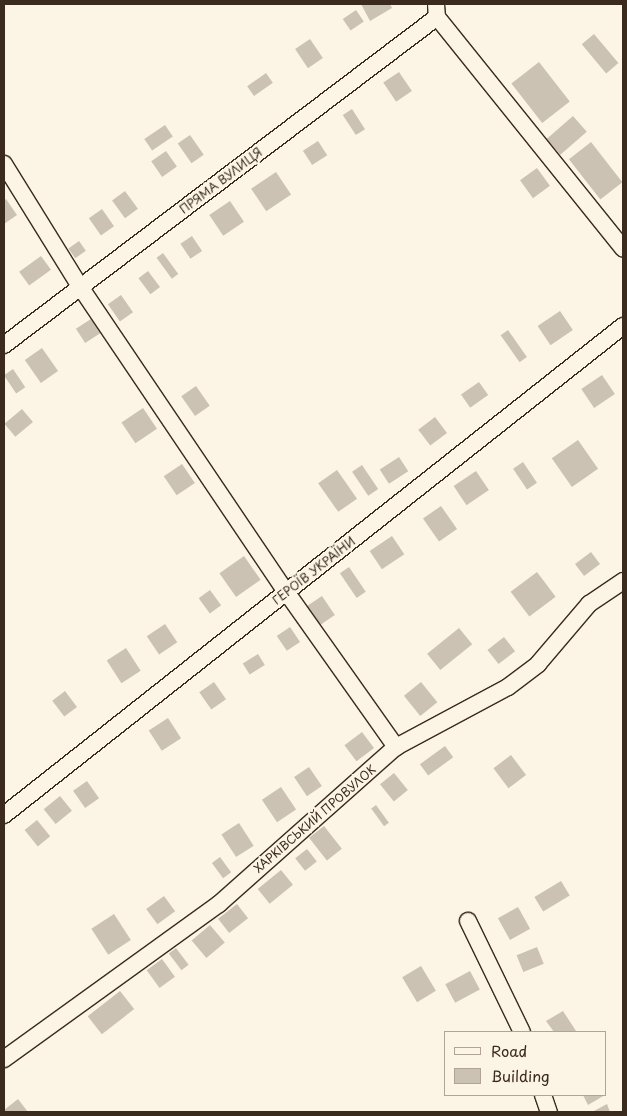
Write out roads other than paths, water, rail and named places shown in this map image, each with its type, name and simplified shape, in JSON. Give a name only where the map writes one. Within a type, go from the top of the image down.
[{"type":"street","points":[[437,10],[623,248]]},
{"type":"street","name":"ПРЯМА ВУЛИЦЯ","points":[[4,345],[81,288],[437,10]]},
{"type":"street","points":[[4,164],[81,288],[287,593],[396,747]]},
{"type":"street","name":"ГЕРОЇВ УКРАЇНИ","points":[[4,815],[623,326]]},
{"type":"street","name":"ХАРКІВСЬКИЙ ПРОВУЛОК","points":[[4,1059],[219,904],[396,747],[508,687],[538,664],[589,604],[623,581]]},
{"type":"street","points":[[468,921],[522,1031]]},
{"type":"street","points":[[543,1096],[549,1112]]}]
